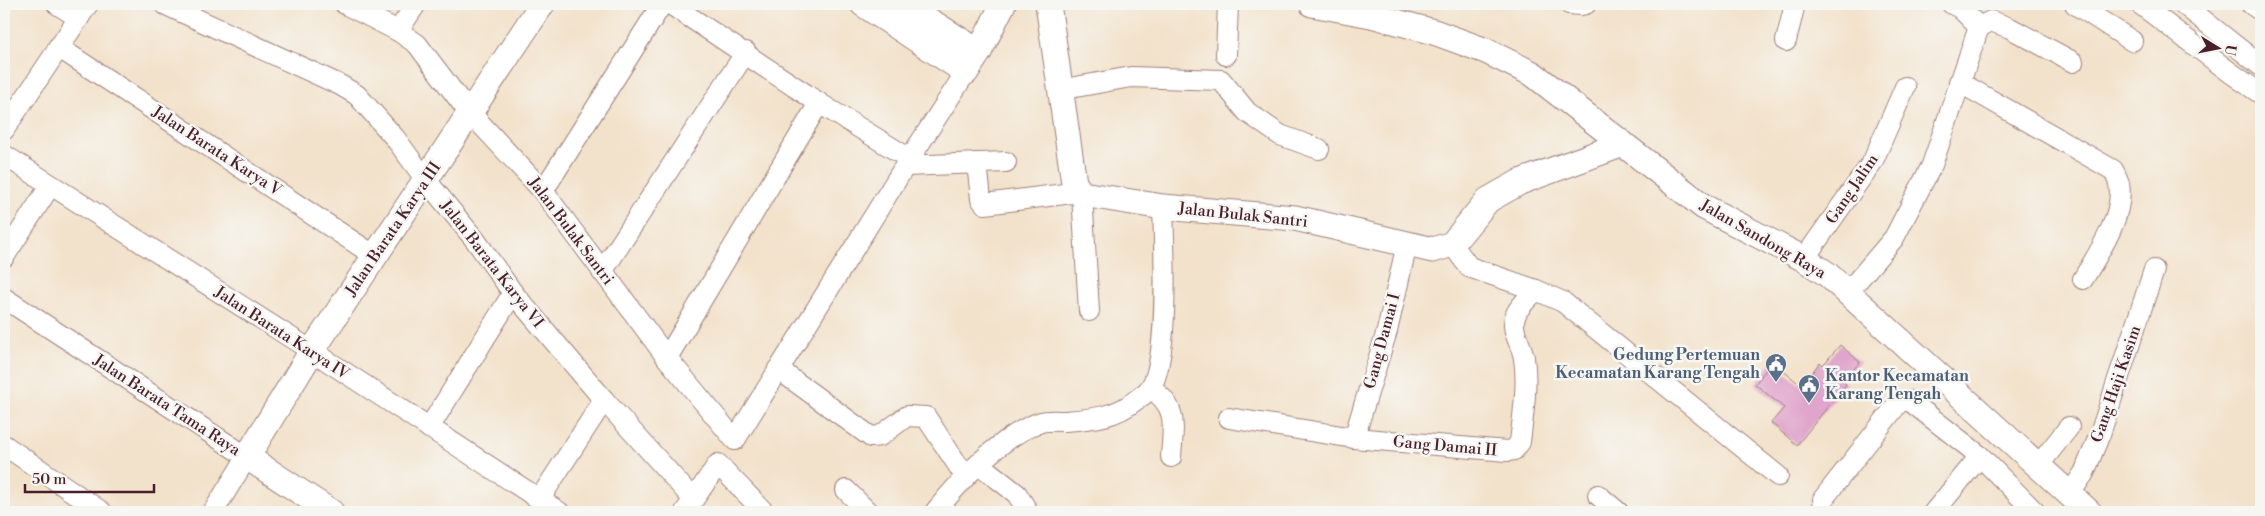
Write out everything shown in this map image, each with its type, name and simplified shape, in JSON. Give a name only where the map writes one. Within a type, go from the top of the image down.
[{"type":"street","points":[[4,130],[83,11],[57,4]]},
{"type":"street","name":"Jalan Barata Karya VI","points":[[164,4],[340,85],[357,95],[395,138],[426,180],[476,241],[513,293],[604,400],[689,506]]},
{"type":"street","name":"Jalan Bulak Santri","points":[[345,4],[398,31],[417,44],[470,113],[543,190],[666,358],[735,440],[778,369]]},
{"type":"street","points":[[398,31],[416,4]]},
{"type":"street","name":"Jalan Barata Karya III","points":[[247,457],[312,351],[542,4]]},
{"type":"street","points":[[543,190],[662,4]]},
{"type":"street","points":[[670,4],[746,52],[908,163],[1006,162]]},
{"type":"street","points":[[863,4],[973,62]]},
{"type":"street","points":[[903,4],[973,62]]},
{"type":"street","points":[[1003,4],[973,62],[778,369],[871,436],[880,436],[907,416],[926,417],[973,470],[1017,494],[1028,512]]},
{"type":"street","points":[[1048,4],[1074,183],[1081,193],[1089,311]]},
{"type":"street","points":[[1226,55],[1228,4]]},
{"type":"street","name":"Jalan Sandong Raya","points":[[1312,4],[1371,15],[1434,32],[1486,51],[1533,74],[1704,207],[1804,259],[1827,274],[2038,466],[2074,504]]},
{"type":"street","points":[[1569,4],[1586,4]]},
{"type":"street","points":[[1786,41],[1795,4]]},
{"type":"street","points":[[1952,4],[1960,8],[1979,27]]},
{"type":"street","points":[[2076,4],[2132,41]]},
{"type":"street","points":[[2140,4],[2261,94]]},
{"type":"street","points":[[2183,4],[2254,60],[2231,73]]},
{"type":"street","points":[[2251,4],[2261,12]]},
{"type":"street","points":[[1847,294],[1894,238],[1932,166],[1979,27],[1991,21],[2010,28],[2073,62]]},
{"type":"street","name":"Jalan Barata Karya V","points":[[58,47],[375,256]]},
{"type":"street","points":[[602,272],[746,52]]},
{"type":"street","points":[[1059,90],[1131,77],[1221,80],[1246,112],[1280,135],[1319,149]]},
{"type":"street","points":[[1959,82],[2113,170],[2119,185],[2118,205],[2110,235],[2083,279]]},
{"type":"street","name":"Gang Jalim","points":[[1804,259],[1873,162],[1905,87]]},
{"type":"street","points":[[666,358],[819,103]]},
{"type":"street","points":[[1623,144],[1520,182],[1488,200],[1452,244],[1469,267],[1536,290],[1563,302],[1778,476]]},
{"type":"street","name":"Jalan Barata Karya IV","points":[[4,155],[312,351],[559,512]]},
{"type":"street","points":[[977,163],[981,199],[986,204],[1081,193]]},
{"type":"street","points":[[4,257],[50,186]]},
{"type":"street","name":"Jalan Bulak Santri","points":[[1081,193],[1163,207],[1295,218],[1433,250],[1452,244]]},
{"type":"street","points":[[935,512],[973,470],[1004,441],[1042,422],[1097,419],[1125,409],[1150,388],[1160,361],[1165,285],[1163,207]]},
{"type":"street","name":"Gang Damai I","points":[[1354,438],[1387,331],[1406,244]]},
{"type":"street","name":"Gang Haji Kasim","points":[[2074,504],[2100,434],[2154,270]]},
{"type":"street","name":"Gang Damai II","points":[[1354,438],[1507,451],[1514,450],[1520,442],[1526,372],[1524,355],[1518,346],[1515,321],[1516,314],[1536,290]]},
{"type":"street","points":[[429,428],[513,293]]},
{"type":"street","name":"Jalan Barata Tama Raya","points":[[4,298],[331,512]]},
{"type":"street","points":[[1150,388],[1165,399],[1173,418],[1171,457]]},
{"type":"street","points":[[540,500],[604,400]]},
{"type":"street","points":[[1824,512],[1823,499],[1900,401],[1910,402],[1980,456],[2035,512]]},
{"type":"street","points":[[1229,418],[1354,438]]},
{"type":"street","points":[[2038,466],[2069,427]]},
{"type":"street","points":[[4,445],[102,512]]},
{"type":"street","points":[[1934,512],[1980,456]]},
{"type":"street","points":[[213,512],[247,457]]},
{"type":"street","points":[[689,506],[718,464],[764,512]]},
{"type":"street","points":[[846,490],[868,512]]},
{"type":"street","points":[[1598,495],[1618,512]]},
{"type":"building","name":"Kantor Kecamatan Karang Tengah","points":[[1840,345],[1860,362],[1843,381],[1846,384],[1797,445],[1771,423],[1784,408],[1755,384],[1772,362],[1802,386],[1820,362],[1823,365]]},
{"type":"place","name":"Gedung Pertemuan Kecamatan Karang Tengah","points":[[1776,383]]},
{"type":"place","name":"Kantor Kecamatan Karang Tengah","points":[[1809,404]]}]
